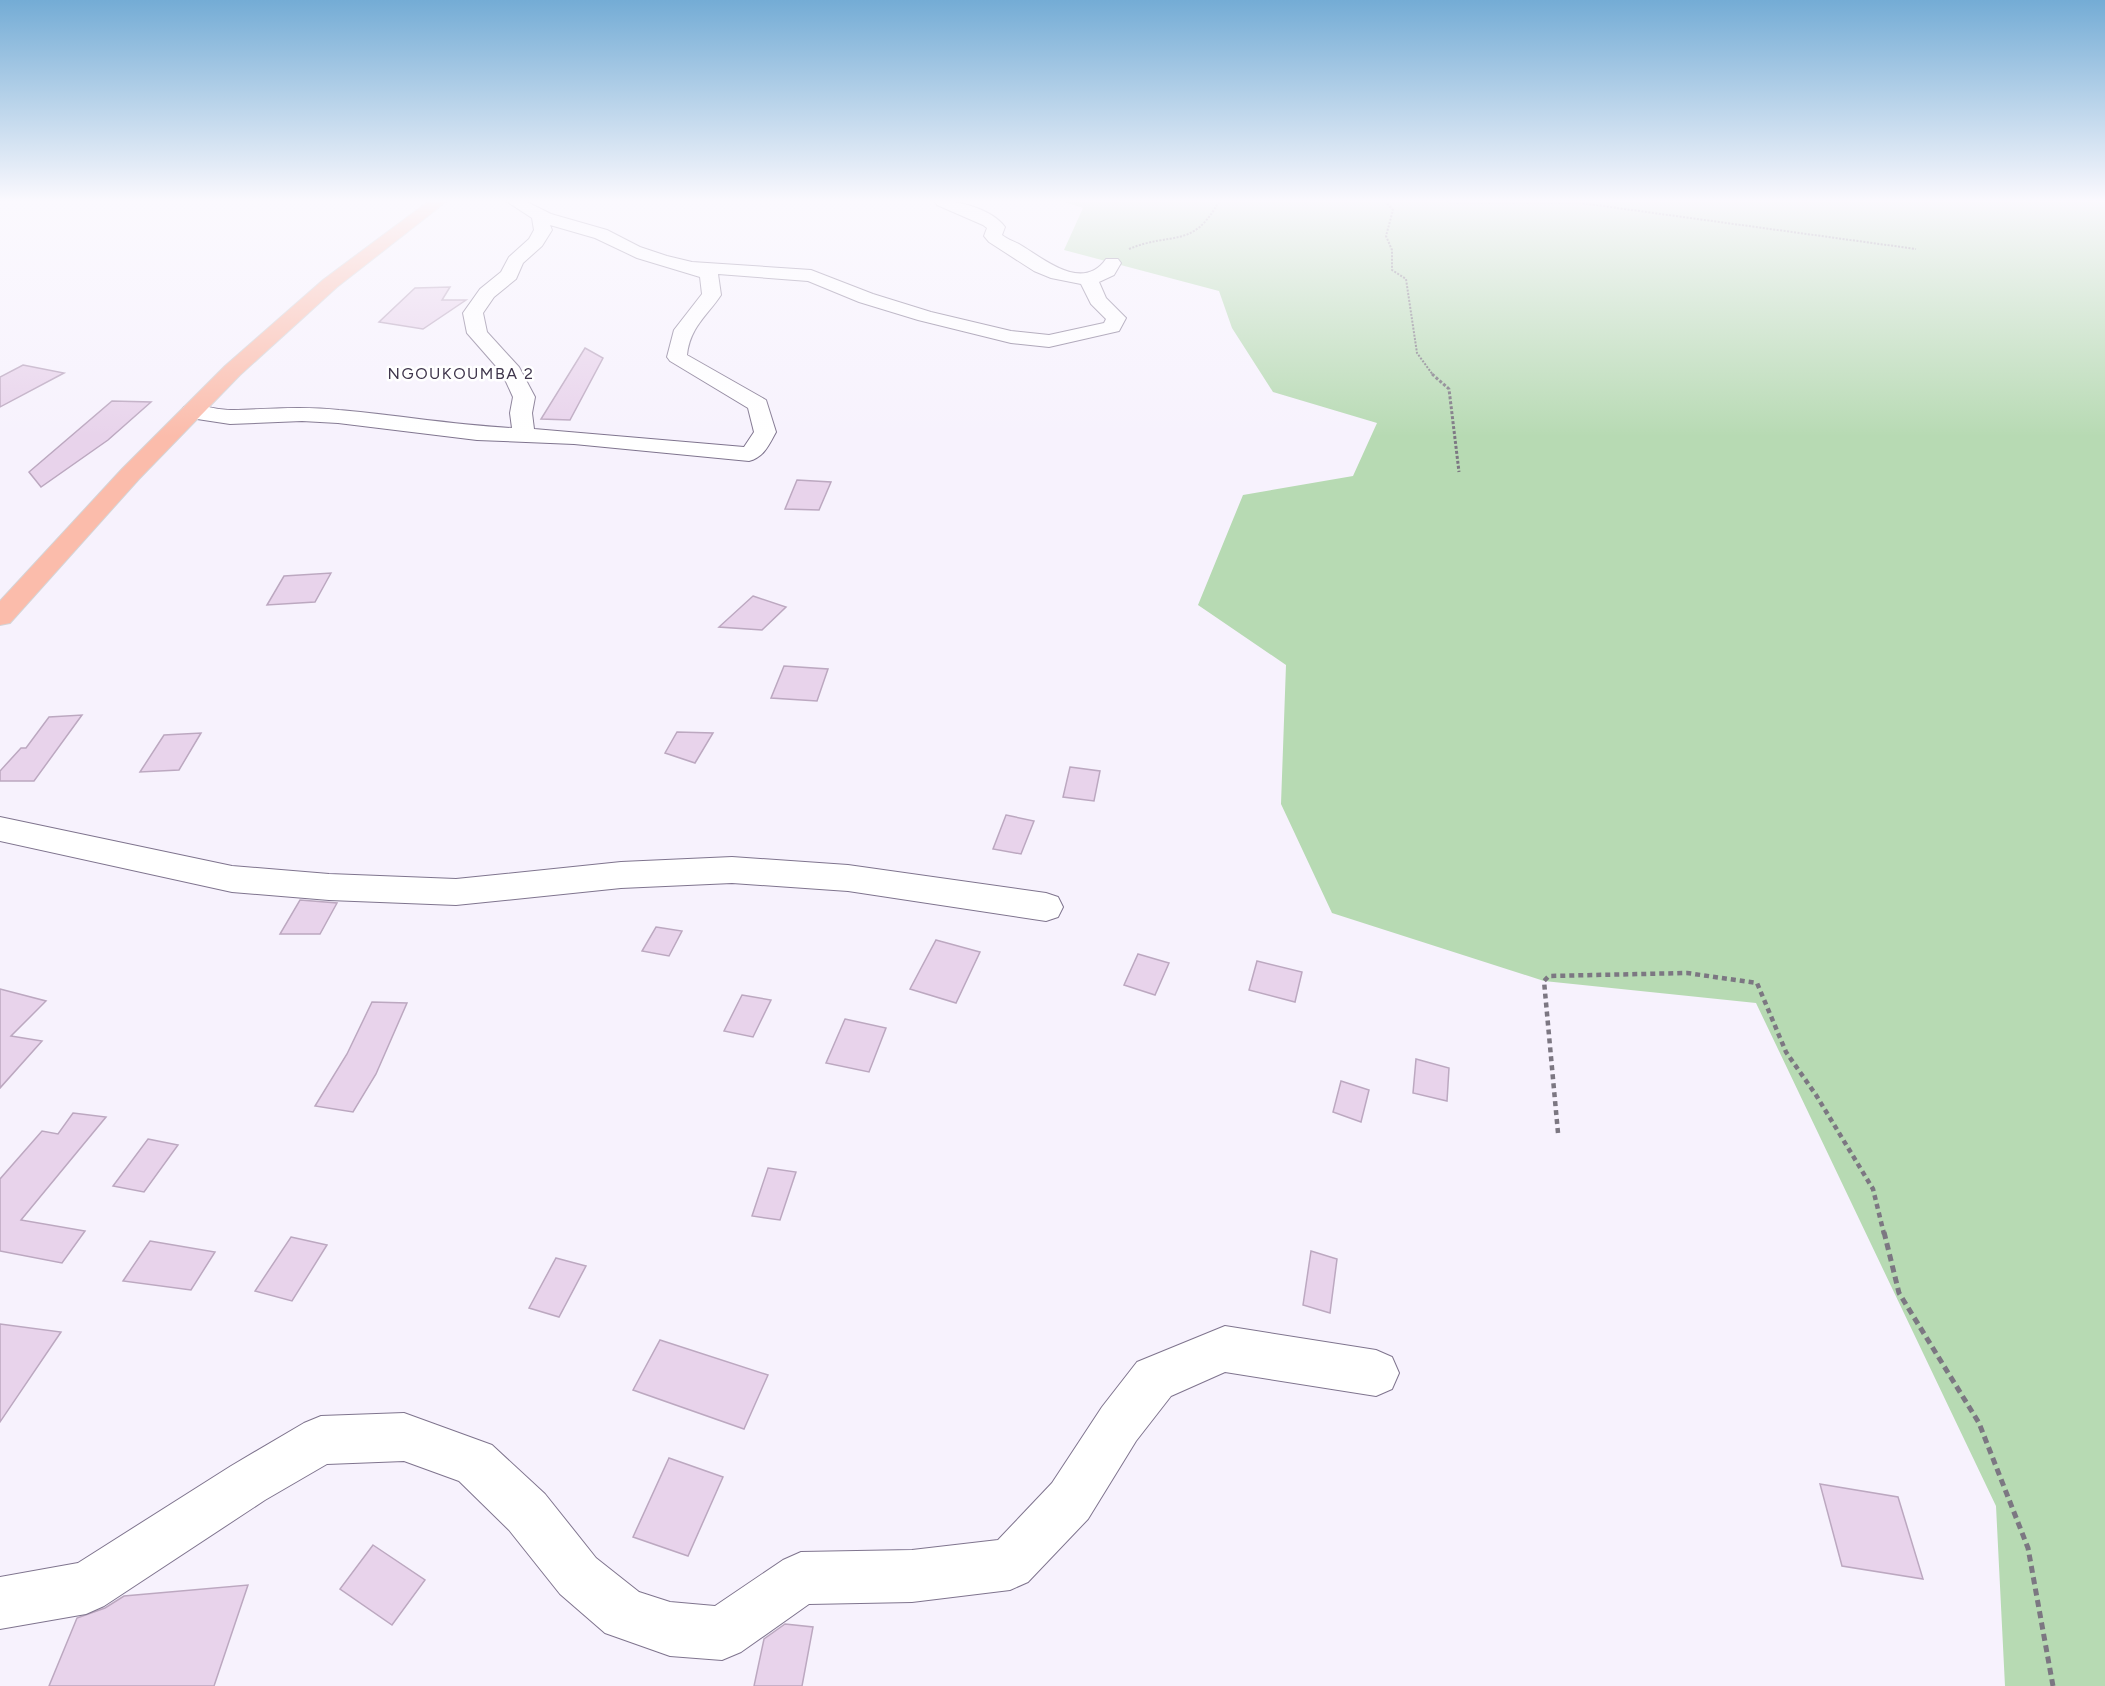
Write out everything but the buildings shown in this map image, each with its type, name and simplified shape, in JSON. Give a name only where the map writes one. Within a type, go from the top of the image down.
[{"type":"main road","points":[[0,617],[192,412],[267,338],[334,280]]},
{"type":"street","points":[[502,280],[487,293],[473,313],[477,333],[512,371],[524,397],[521,413],[524,434]]},
{"type":"street","points":[[192,412],[230,417],[302,414],[338,416],[477,433],[524,434],[749,454],[757,447],[765,432],[758,405],[677,357],[677,340],[690,318],[712,295],[710,280]]},
{"type":"street","points":[[820,280],[866,298],[985,332],[1049,340],[1076,337],[1112,327],[1116,318],[1098,300],[1088,280]]},
{"type":"street","points":[[0,829],[231,879],[318,886],[456,892],[621,875],[732,870],[848,878],[1046,907]]},
{"type":"street","points":[[0,1603],[86,1588],[248,1483],[321,1440],[404,1437],[475,1462],[527,1512],[578,1576],[624,1614],[670,1629],[722,1633],[801,1578],[912,1576],[1010,1564],[1070,1501],[1119,1424],[1154,1379],[1225,1349],[1376,1373]]},
{"type":"path","points":[[1406,280],[1417,352],[1435,378],[1449,389],[1459,472]]},
{"type":"path","points":[[1558,1133],[1544,981],[1549,976],[1687,973],[1757,983],[1786,1052],[1816,1095],[1873,1189],[1899,1293],[1979,1423],[2028,1548],[2053,1686]]},
{"type":"green space","points":[[1176,280],[2105,280],[2105,1686],[2005,1686],[1996,1506],[1756,1003],[1544,981],[1332,913],[1281,804],[1286,665],[1198,605],[1243,495],[1353,476],[1377,423],[1273,392],[1232,328],[1219,291]]},
{"type":"district","name":"NGOUKOUMBA 2","points":[[461,373]]}]
